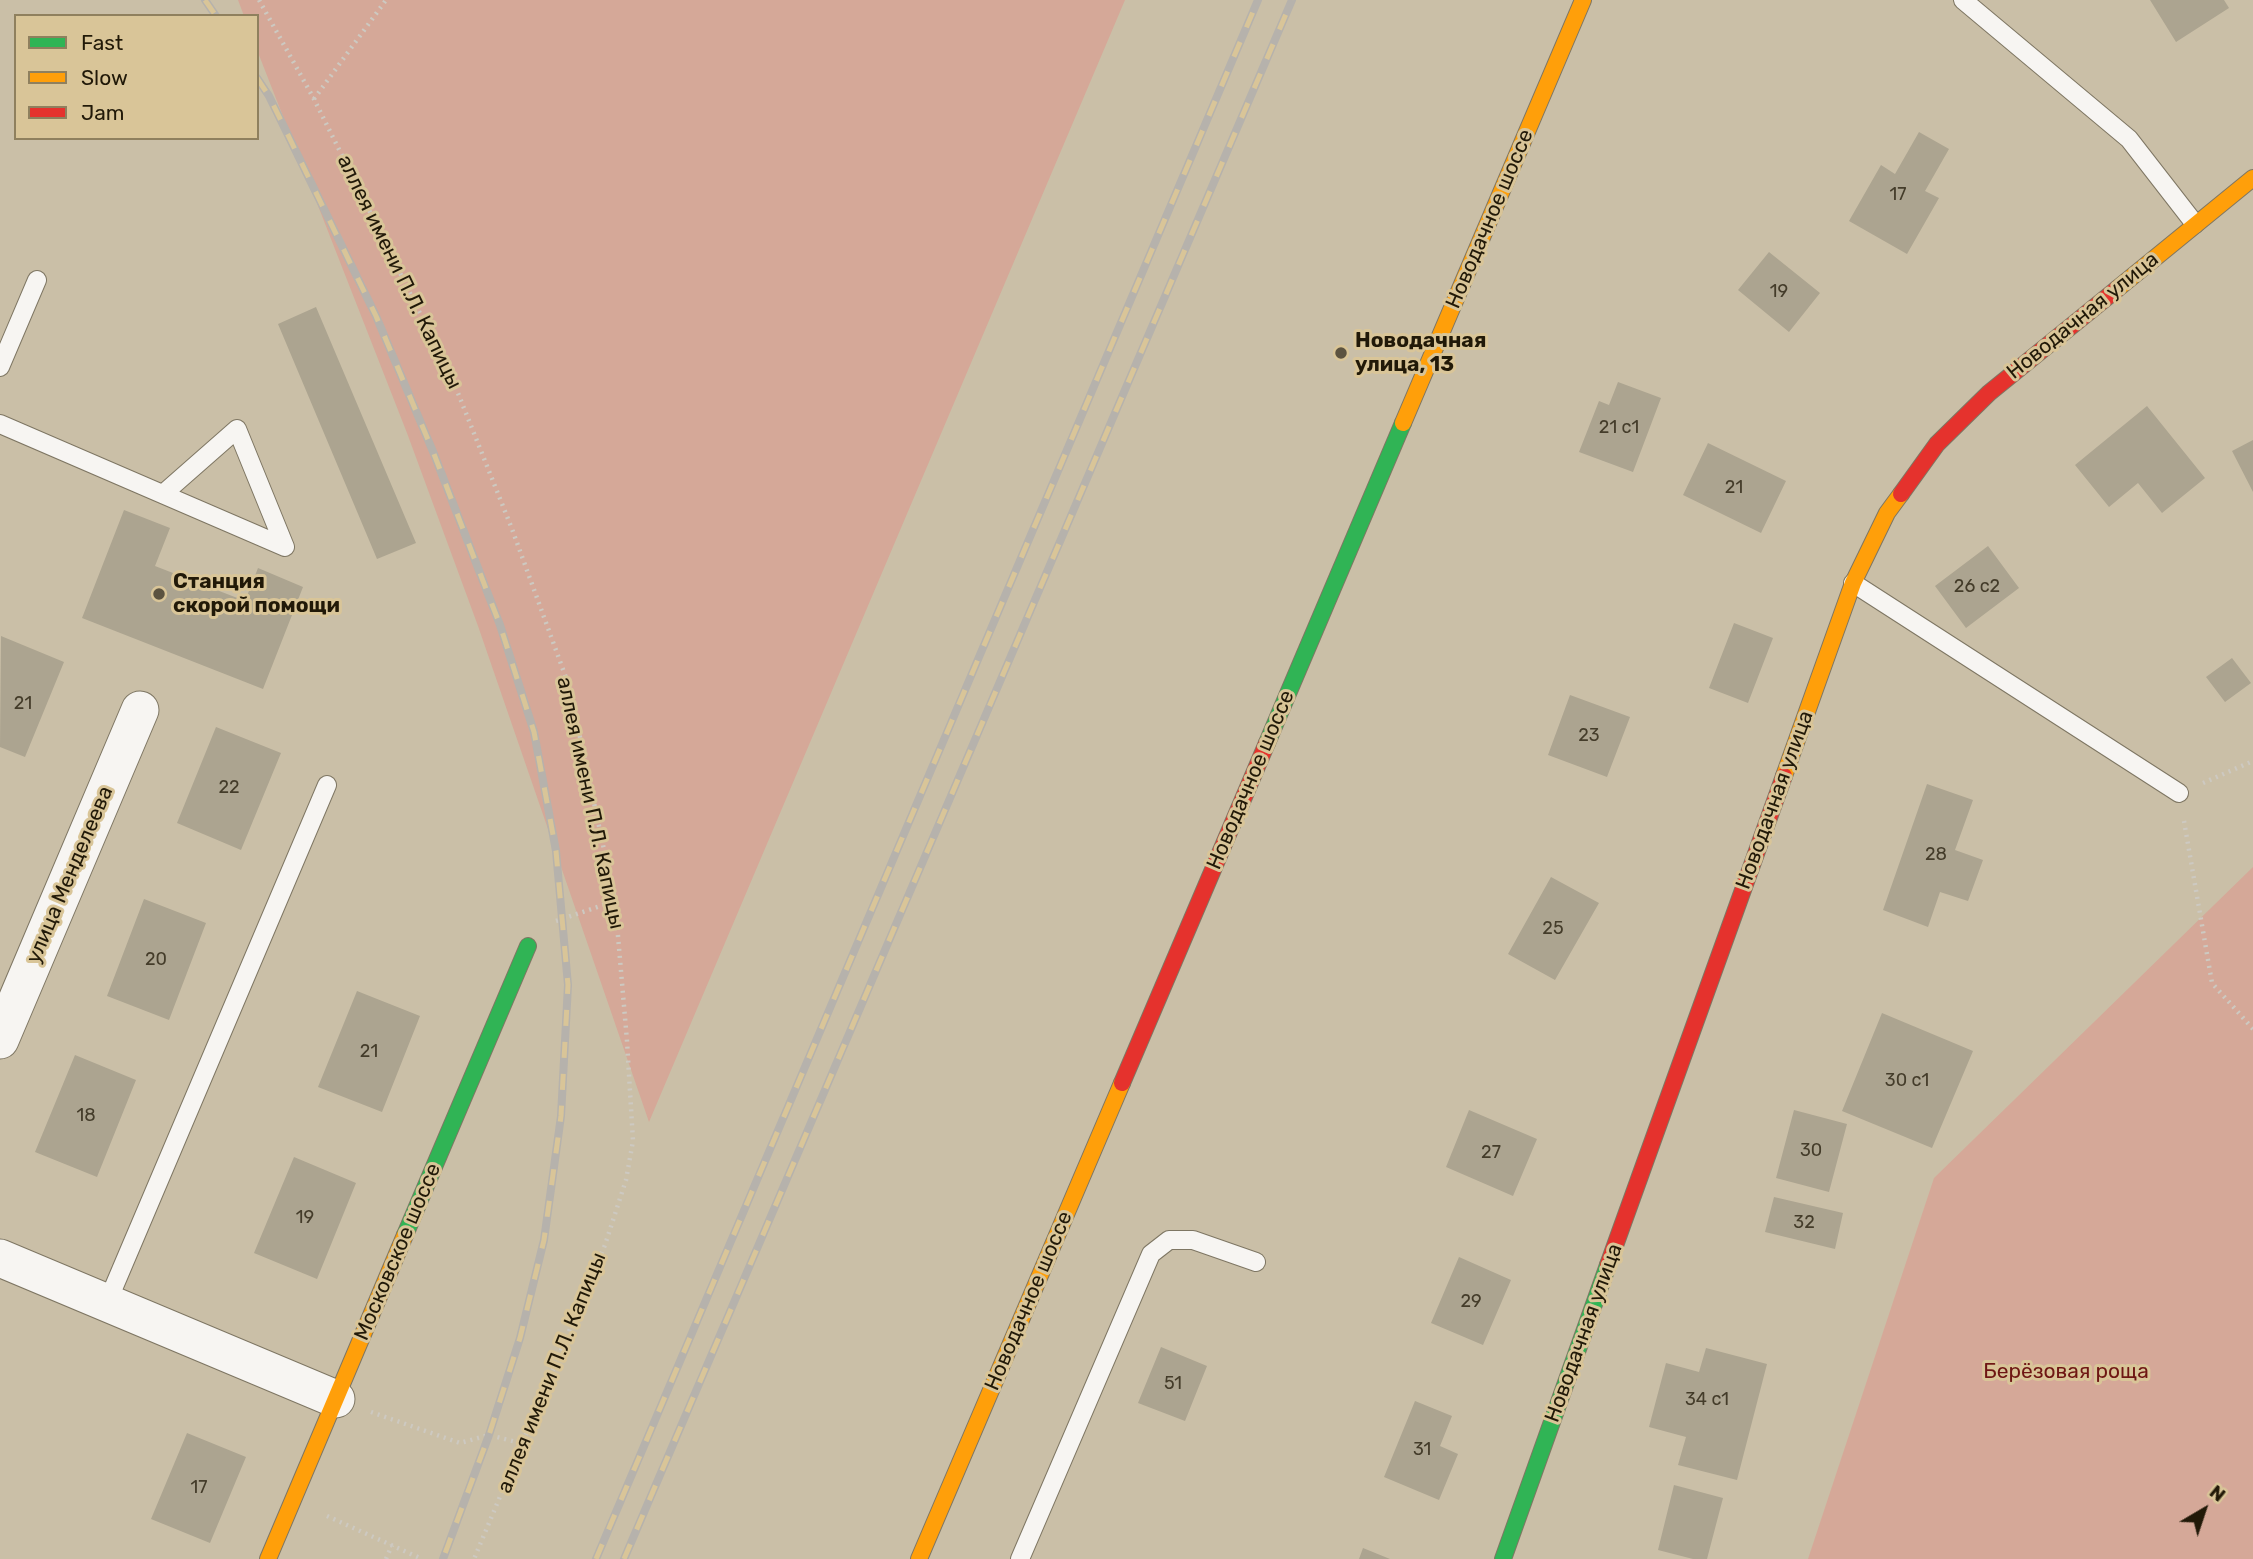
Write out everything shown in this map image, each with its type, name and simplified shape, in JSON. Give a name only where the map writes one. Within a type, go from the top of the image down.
[{"type":"street","name":"Новодачное шоссе","points":[[919,1559],[1583,0]]},
{"type":"street","name":"Новодачная улица","points":[[1503,1559],[1853,583],[1887,513],[1937,444],[1989,393],[2253,178]]},
{"type":"street","name":"улица Менделеева","points":[[0,1040],[140,710]]},
{"type":"street","name":"Московское шоссе","points":[[268,1559],[528,946]]},
{"type":"street","points":[[0,1258],[336,1399]]},
{"type":"lane","points":[[1963,0],[2129,139],[2195,224]]},
{"type":"lane","points":[[0,367],[37,280]]},
{"type":"lane","points":[[0,425],[285,547],[237,429],[163,494]]},
{"type":"lane","points":[[1853,583],[2179,793]]},
{"type":"lane","points":[[107,1303],[327,785]]},
{"type":"lane","points":[[1020,1559],[1151,1254],[1169,1240],[1193,1240],[1256,1262]]},
{"type":"path","name":"аллея имени П.Л. Капицы","points":[[259,0],[314,99],[452,378],[512,529],[569,686],[615,901],[633,1142],[626,1180],[605,1245],[474,1559]]},
{"type":"path","points":[[314,99],[386,0]]},
{"type":"path","points":[[2253,761],[2179,793],[2212,983],[2253,1029]]},
{"type":"path","points":[[528,946],[548,925],[615,901]]},
{"type":"path","points":[[336,1399],[460,1443],[489,1435],[524,1444]]},
{"type":"path","points":[[293,1501],[422,1559]]},
{"type":"path","points":[[386,1559],[392,1545]]},
{"type":"green space","points":[[238,0],[1125,0],[649,1122],[478,626],[407,433],[259,55],[259,14],[243,14]]},
{"type":"green space","name":"Берёзовая роща","points":[[2253,867],[2253,1559],[1808,1559],[1934,1178]]},
{"type":"building","points":[[2150,0],[2224,0],[2229,8],[2176,42]]},
{"type":"building","points":[[1919,132],[1949,149],[1925,191],[1939,198],[1907,254],[1849,221],[1881,165],[1895,174]]},
{"type":"building","points":[[1769,252],[1820,293],[1789,332],[1738,290]]},
{"type":"building","points":[[316,307],[416,543],[377,559],[278,324]]},
{"type":"building","points":[[1618,382],[1661,398],[1633,472],[1579,452],[1599,401],[1609,405]]},
{"type":"building","points":[[2147,406],[2205,478],[2162,513],[2138,483],[2109,507],[2075,465]]},
{"type":"building","points":[[2253,440],[2253,492],[2232,451]]},
{"type":"building","points":[[1708,443],[1786,481],[1761,533],[1683,495]]},
{"type":"building","name":"Станция скорой помощи","points":[[124,510],[170,528],[155,566],[245,601],[258,568],[303,587],[263,689],[82,618]]},
{"type":"building","points":[[1988,546],[2019,588],[1966,628],[1935,586]]},
{"type":"building","points":[[1734,623],[1773,638],[1748,703],[1709,688]]},
{"type":"building","points":[[1,636],[64,662],[25,757],[0,747]]},
{"type":"building","points":[[2232,658],[2251,683],[2225,702],[2206,677]]},
{"type":"building","points":[[1570,695],[1630,717],[1607,777],[1548,755]]},
{"type":"building","points":[[216,727],[281,753],[241,850],[177,823]]},
{"type":"building","points":[[1927,784],[1973,800],[1955,850],[1983,860],[1968,901],[1940,892],[1928,927],[1883,910]]},
{"type":"building","points":[[1551,877],[1599,903],[1555,980],[1508,954]]},
{"type":"building","points":[[144,899],[206,923],[169,1020],[107,996]]},
{"type":"building","points":[[357,991],[420,1016],[382,1112],[318,1087]]},
{"type":"building","points":[[1882,1013],[1973,1051],[1932,1148],[1842,1111]]},
{"type":"building","points":[[75,1055],[136,1080],[97,1177],[35,1152]]},
{"type":"building","points":[[1469,1110],[1537,1139],[1513,1196],[1446,1167]]},
{"type":"building","points":[[1794,1110],[1847,1124],[1829,1192],[1776,1178]]},
{"type":"building","points":[[294,1157],[356,1183],[317,1279],[254,1253]]},
{"type":"building","points":[[1774,1197],[1843,1213],[1835,1249],[1765,1232]]},
{"type":"building","points":[[1459,1257],[1511,1280],[1483,1345],[1431,1323]]},
{"type":"building","points":[[1161,1347],[1207,1366],[1185,1421],[1138,1403]]},
{"type":"building","points":[[1706,1348],[1767,1364],[1737,1480],[1678,1465],[1686,1437],[1649,1427],[1666,1363],[1699,1372]]},
{"type":"building","points":[[1415,1401],[1452,1416],[1440,1446],[1458,1454],[1439,1500],[1384,1477]]},
{"type":"building","points":[[187,1433],[246,1457],[210,1543],[151,1519]]},
{"type":"building","points":[[1674,1485],[1723,1498],[1707,1559],[1693,1559],[1658,1550]]},
{"type":"building","points":[[1363,1548],[1390,1559],[1359,1559]]},
{"type":"railway","points":[[205,0],[215,14]]},
{"type":"railway","points":[[596,1559],[1258,0]]},
{"type":"railway","points":[[624,1559],[1292,0]]},
{"type":"railway","points":[[259,81],[269,96],[376,316],[434,454],[500,625],[534,732],[556,851],[568,985],[561,1116],[544,1240],[520,1338],[489,1435],[443,1559]]},
{"type":"traffic: fast","points":[[1267,743],[1403,423]]},
{"type":"traffic: fast","points":[[405,1235],[528,946]]},
{"type":"traffic: fast","points":[[1503,1559],[1608,1265]]},
{"type":"traffic: slow","points":[[1403,423],[1583,0]]},
{"type":"traffic: slow","points":[[2117,289],[2253,178]]},
{"type":"traffic: slow","points":[[1784,776],[1853,583],[1887,513],[1901,494]]},
{"type":"traffic: slow","points":[[919,1559],[1122,1083]]},
{"type":"traffic: slow","points":[[268,1559],[405,1235]]},
{"type":"traffic: jam","points":[[1901,494],[1937,444],[1989,393],[2117,289]]},
{"type":"traffic: jam","points":[[1122,1083],[1267,743]]},
{"type":"traffic: jam","points":[[1608,1265],[1784,776]]},
{"type":"place","name":"Новодачная улица, 13","points":[[1341,353]]},
{"type":"place","name":"Станция скорой помощи","points":[[159,594]]}]
